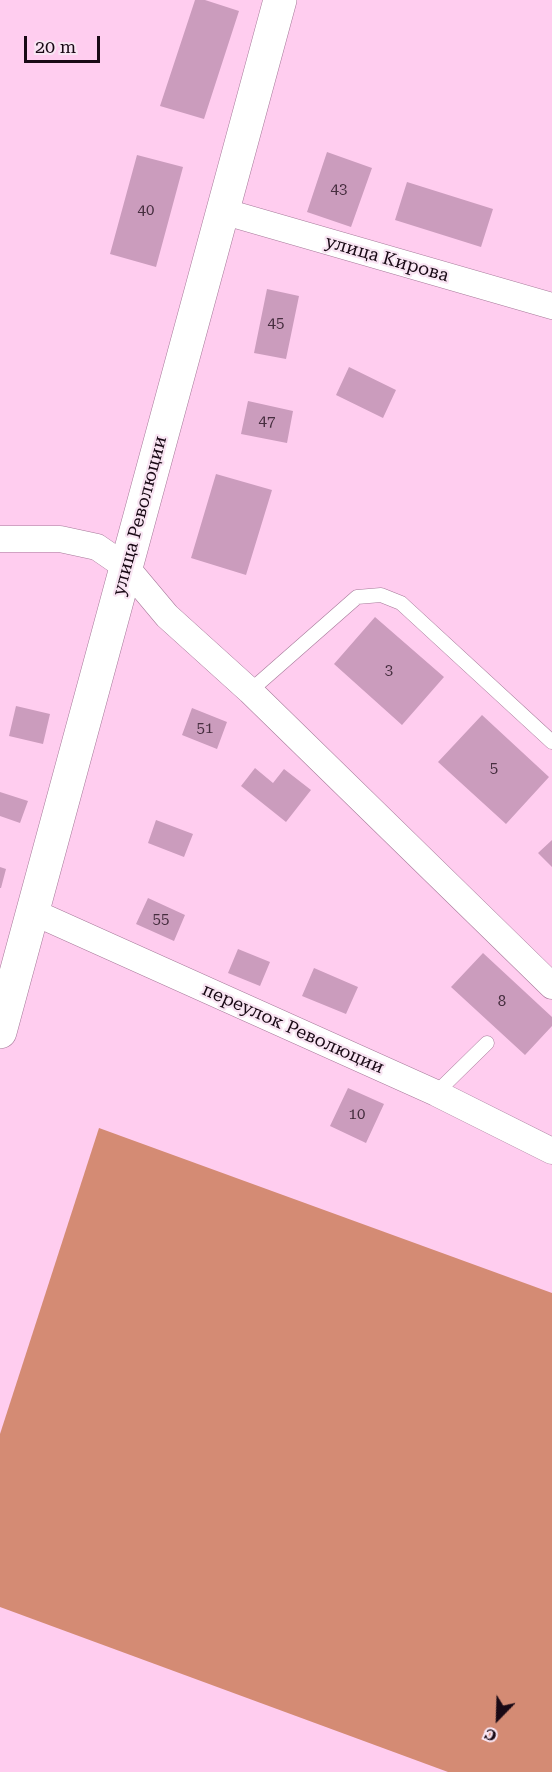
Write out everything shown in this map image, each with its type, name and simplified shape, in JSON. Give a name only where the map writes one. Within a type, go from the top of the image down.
[{"type":"street","name":"улица Революции","points":[[0,1032],[279,0]]},
{"type":"street","name":"улица Кирова","points":[[222,211],[552,306]]},
{"type":"street","points":[[0,539],[60,539],[97,548],[126,567],[167,616],[250,692],[552,986]]},
{"type":"street","name":"переулок Революции","points":[[33,912],[436,1093],[552,1151]]},
{"type":"lane","points":[[250,692],[357,597],[381,595],[401,603],[552,742]]},
{"type":"lane","points":[[436,1093],[487,1043]]},
{"type":"shaded area","points":[[99,1128],[552,1293],[552,1772],[448,1772],[0,1607],[0,1434]]},
{"type":"building","points":[[195,0],[205,0],[239,11],[204,119],[160,106]]},
{"type":"building","points":[[327,152],[372,168],[351,227],[307,212]]},
{"type":"building","points":[[137,155],[183,167],[156,267],[110,254]]},
{"type":"building","points":[[407,182],[493,209],[481,247],[395,220]]},
{"type":"building","points":[[267,289],[299,296],[286,359],[254,353]]},
{"type":"building","points":[[349,367],[396,390],[383,418],[336,395]]},
{"type":"building","points":[[248,401],[293,411],[287,443],[241,434]]},
{"type":"building","points":[[216,474],[272,490],[246,575],[191,558]]},
{"type":"building","points":[[375,617],[444,677],[402,725],[334,664]]},
{"type":"building","points":[[16,706],[50,714],[43,744],[9,736]]},
{"type":"building","points":[[192,708],[227,722],[217,749],[182,735]]},
{"type":"building","points":[[482,715],[549,777],[506,824],[438,762]]},
{"type":"building","points":[[255,768],[273,783],[284,769],[311,790],[286,822],[241,786]]},
{"type":"building","points":[[0,792],[28,801],[20,823],[0,816]]},
{"type":"building","points":[[156,820],[193,834],[184,857],[148,843]]},
{"type":"building","points":[[552,840],[552,867],[538,853]]},
{"type":"building","points":[[0,867],[6,869],[1,888],[0,888]]},
{"type":"building","points":[[148,898],[185,915],[174,941],[136,924]]},
{"type":"building","points":[[238,949],[270,962],[260,986],[228,973]]},
{"type":"building","points":[[483,953],[552,1017],[552,1026],[525,1055],[451,987]]},
{"type":"building","points":[[314,968],[358,987],[346,1014],[302,996]]},
{"type":"building","points":[[348,1088],[384,1104],[366,1143],[330,1126]]}]
